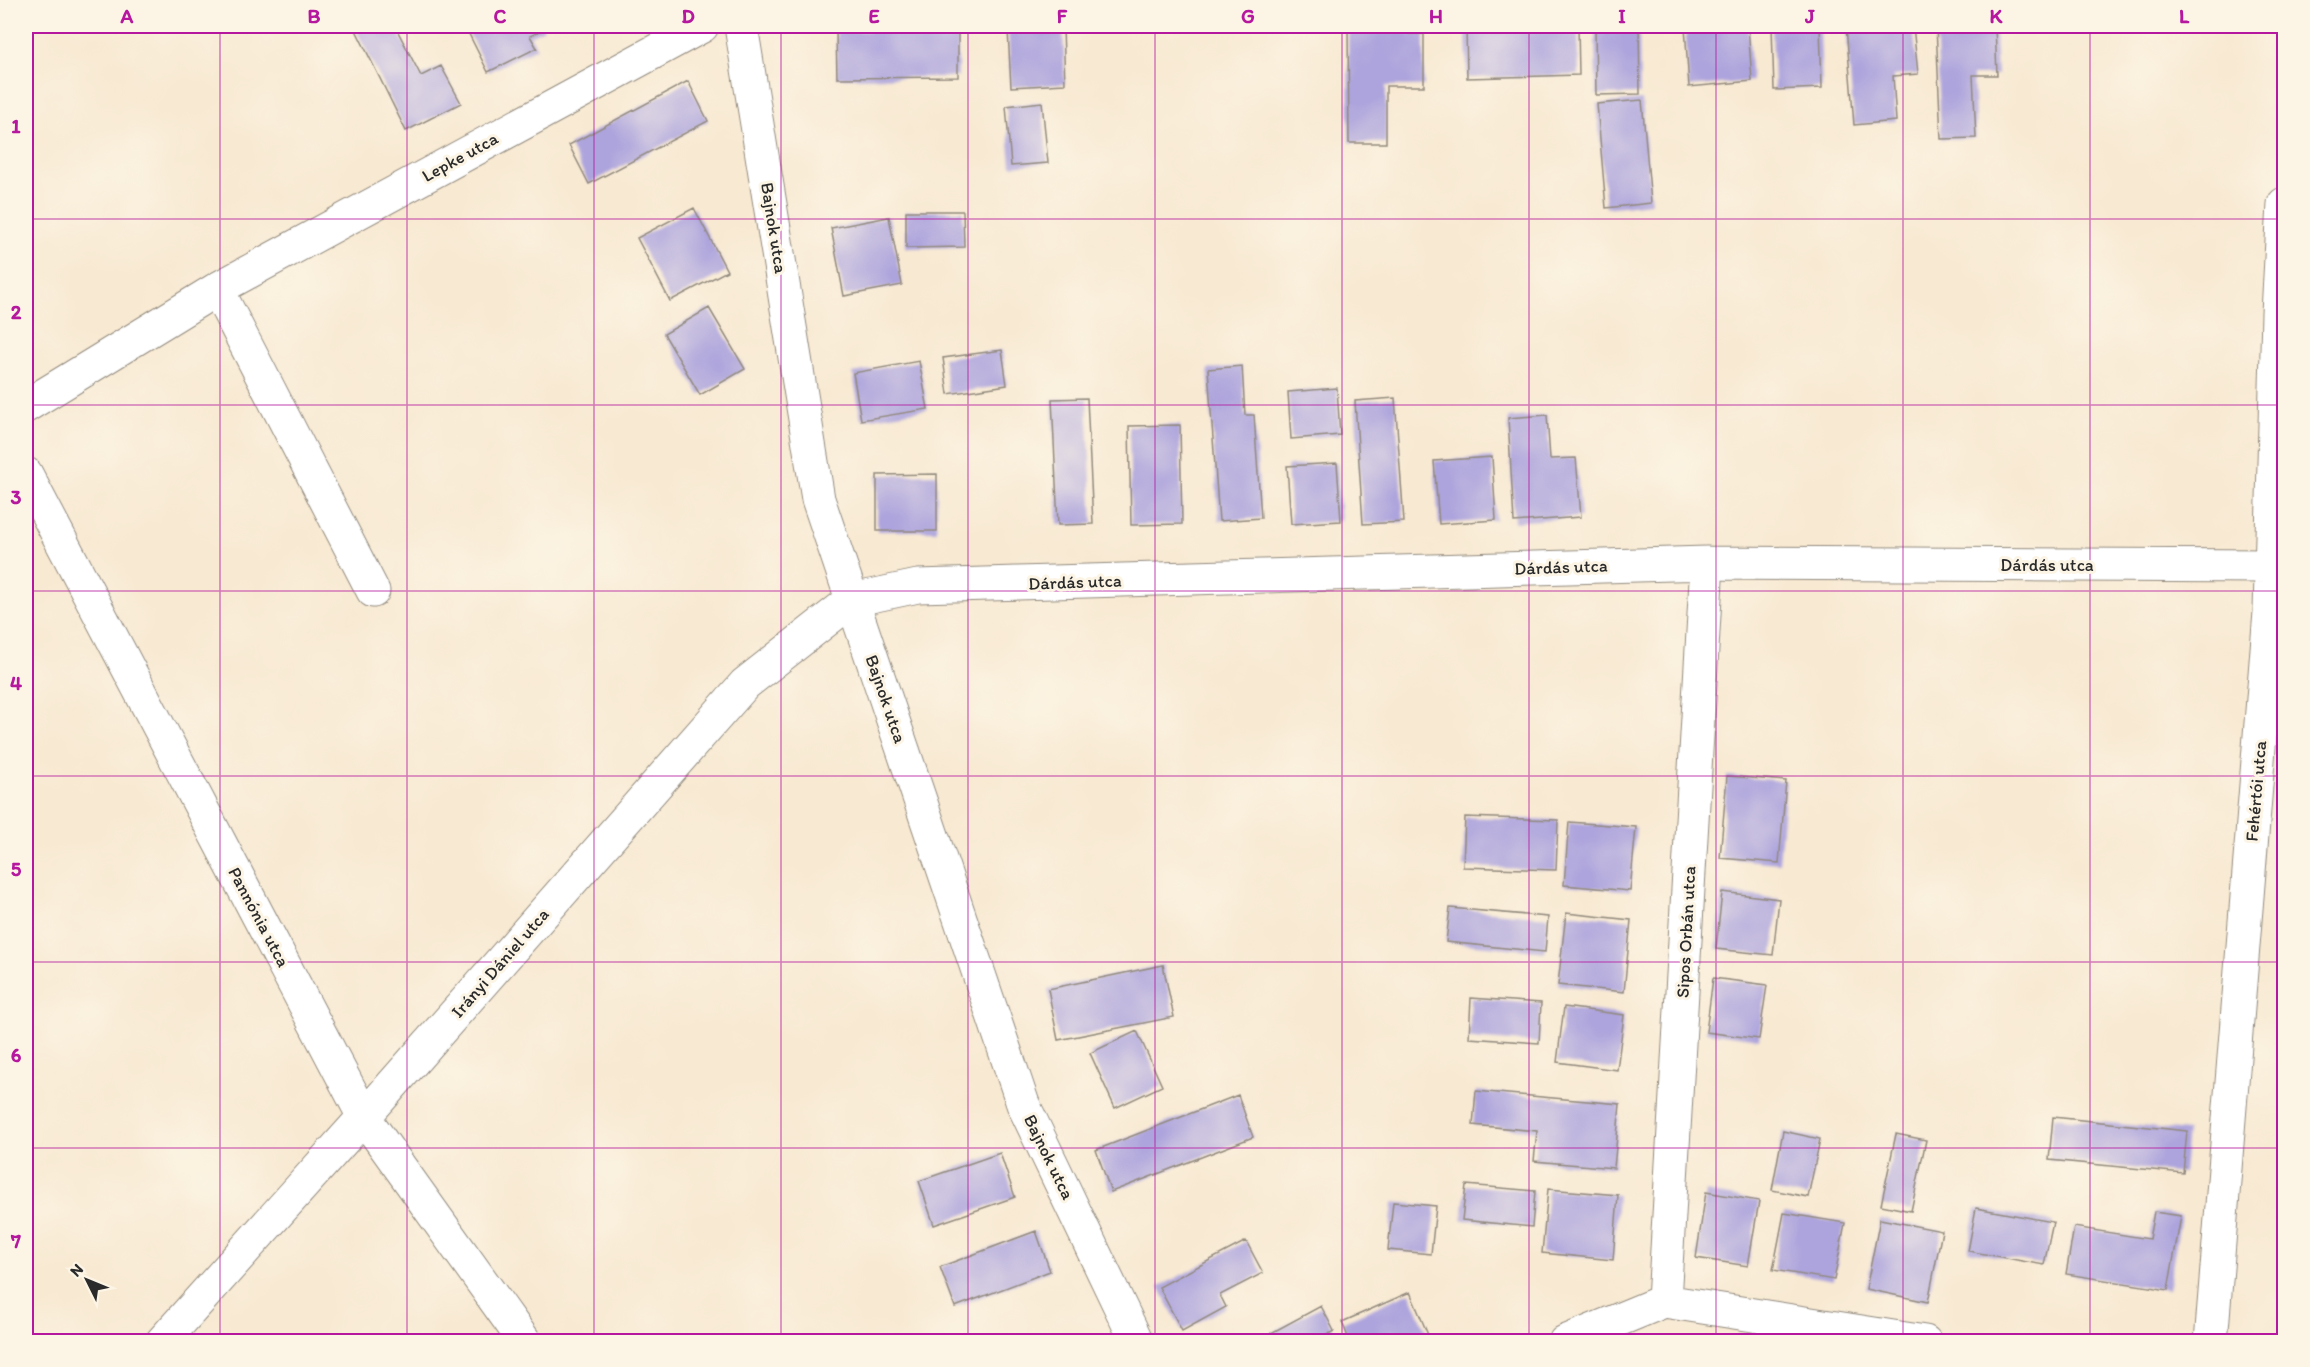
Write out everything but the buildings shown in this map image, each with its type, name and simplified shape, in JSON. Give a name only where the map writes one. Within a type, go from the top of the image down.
[{"type":"street","name":"Lepke utca","points":[[26,406],[217,289],[702,26]]},
{"type":"street","name":"Bajnok utca","points":[[741,26],[818,499],[1023,1104],[1137,1341]]},
{"type":"street","name":"Fehértói utca","points":[[2211,1341],[2277,615],[2271,566],[2284,204]]},
{"type":"street","points":[[217,289],[373,591]]},
{"type":"street","name":"Pannónia utca","points":[[26,474],[364,1117],[525,1341]]},
{"type":"street","name":"Dárdás utca","points":[[852,600],[918,586],[1707,563],[2271,566]]},
{"type":"street","name":"Sipos Orbán utca","points":[[1664,1301],[1707,563]]},
{"type":"street","name":"Irányi Dániel utca","points":[[162,1341],[364,1117],[745,684],[852,600]]},
{"type":"street","points":[[1565,1341],[1664,1301],[1925,1341]]}]
